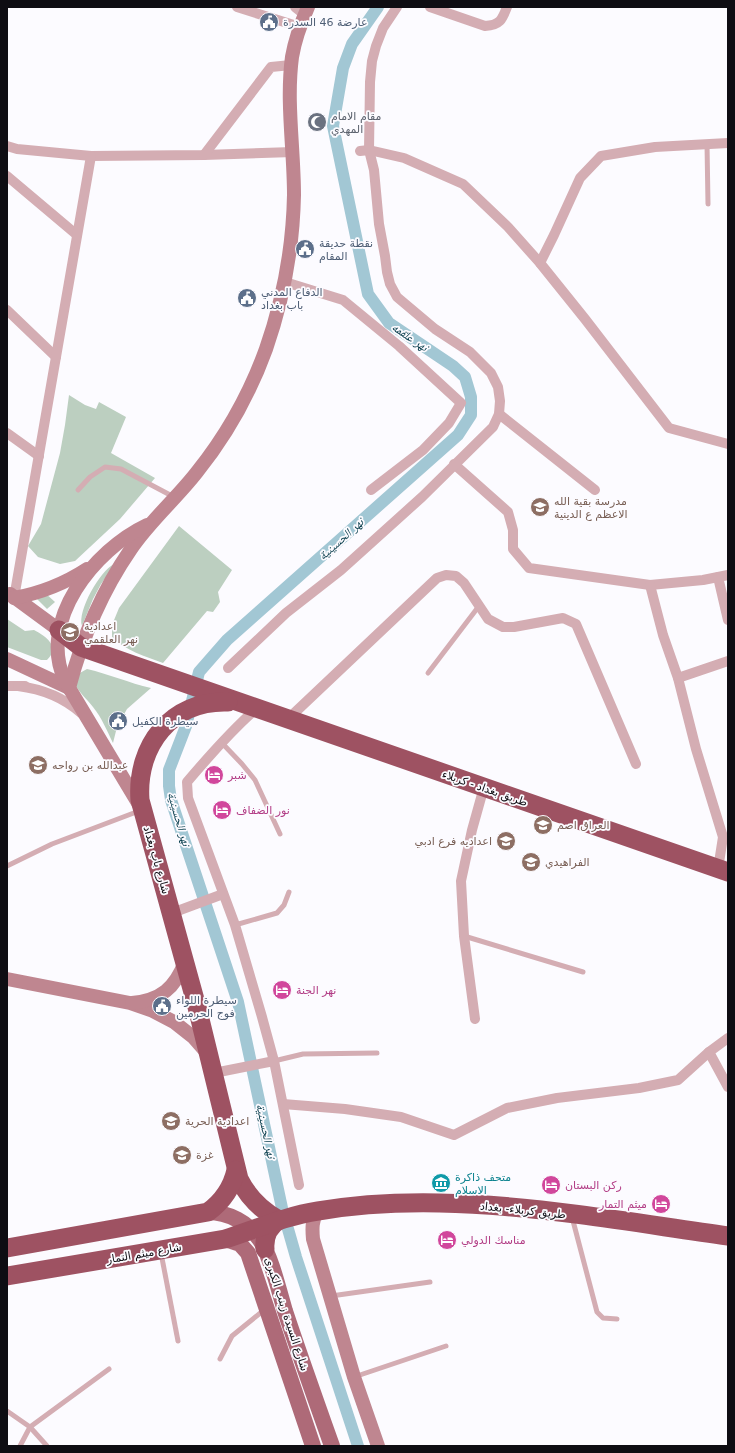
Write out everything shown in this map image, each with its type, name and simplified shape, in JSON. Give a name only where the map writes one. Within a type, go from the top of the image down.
[{"type":"highway","name":"طريق بغداد - كربلاء","points":[[60,630],[81,647],[238,703],[723,870]]},
{"type":"highway","points":[[142,810],[140,800],[140,780],[147,753],[162,728],[181,712],[200,705],[238,703]]},
{"type":"highway","name":"شارع باب بغداد","points":[[142,810],[172,913],[209,1055],[221,1071],[238,1179],[248,1196],[262,1209],[278,1220]]},
{"type":"highway","points":[[7,1248],[208,1212],[217,1205],[229,1190],[234,1180],[236,1170]]},
{"type":"highway","name":"طريق كربلاء- بغداد","points":[[317,1211],[368,1204],[417,1202],[514,1208],[572,1214],[728,1236]]},
{"type":"highway","points":[[257,1252],[271,1226],[278,1220],[317,1211]]},
{"type":"highway","name":"شارع ميثم التمار","points":[[7,1276],[225,1238],[278,1220]]},
{"type":"main road","points":[[7,659],[68,688],[81,647],[99,604],[114,576],[131,548],[151,523],[198,471],[218,443],[240,407],[252,382],[266,349],[276,316],[285,282],[291,245],[293,217],[291,99],[292,65],[294,48],[302,14]]},
{"type":"main road","points":[[11,595],[47,589],[73,578],[92,566],[102,555],[125,537],[151,523]]},
{"type":"main road","name":"شارع باب بغداد","points":[[92,566],[72,596],[60,630],[57,645],[58,660],[68,688],[142,810]]},
{"type":"main road","points":[[11,595],[60,630]]},
{"type":"main road","points":[[130,1003],[145,1002],[158,997],[170,988],[179,976],[185,962]]},
{"type":"main road","points":[[7,980],[130,1003],[153,1010],[174,1022],[193,1037],[209,1055]]},
{"type":"main road","points":[[317,1211],[312,1225],[313,1239],[354,1377],[378,1446]]},
{"type":"main road","name":"شارع السيدة زينب الكبرى","points":[[208,1212],[215,1212],[230,1217],[252,1230],[267,1308],[313,1446]]},
{"type":"main road","name":"شارع السيدة زينب الكبرى","points":[[225,1238],[240,1244],[244,1248],[257,1252]]},
{"type":"main road","name":"شارع السيدة زينب الكبرى","points":[[257,1252],[298,1350],[332,1446]]},
{"type":"street","points":[[237,7],[302,14]]},
{"type":"street","points":[[228,668],[286,613],[346,565],[422,497],[493,427],[499,414],[500,401],[498,387],[490,373],[470,352],[435,329],[397,297],[390,284],[379,224],[374,170],[364,150],[372,61],[383,28],[397,7]]},
{"type":"street","points":[[430,7],[485,26],[494,25],[502,20],[506,7]]},
{"type":"street","points":[[204,155],[271,67],[292,65]]},
{"type":"street","points":[[540,263],[580,178],[601,156],[655,146],[728,143]]},
{"type":"street","points":[[7,146],[18,149],[91,156],[204,155],[293,152]]},
{"type":"street","points":[[364,150],[404,158],[463,184],[508,227],[540,263],[669,428],[728,444]]},
{"type":"street","points":[[11,595],[39,456],[91,156]]},
{"type":"street","points":[[7,176],[77,235]]},
{"type":"street","points":[[285,282],[343,300],[398,346],[461,404],[449,423],[423,450],[371,490]]},
{"type":"street","points":[[7,310],[56,357]]},
{"type":"street","points":[[499,414],[595,490]]},
{"type":"street","points":[[7,433],[39,456]]},
{"type":"street","points":[[454,464],[508,512],[513,530],[513,549],[529,568],[650,585],[723,576],[728,620]]},
{"type":"street","points":[[288,719],[437,578],[446,575],[456,576],[464,583],[488,620],[502,627],[514,627],[562,618],[576,624],[636,764]]},
{"type":"street","points":[[650,585],[663,635],[678,678],[696,749],[723,837],[723,870]]},
{"type":"street","points":[[678,678],[728,661]]},
{"type":"street","points":[[7,686],[68,688]]},
{"type":"street","points":[[18,686],[37,689],[56,696],[73,706],[87,719]]},
{"type":"street","points":[[238,703],[237,725],[187,782],[188,798],[235,925],[274,1061],[299,1185]]},
{"type":"street","points":[[475,1019],[464,936],[461,881],[472,830],[484,787]]},
{"type":"street","points":[[172,913],[223,894]]},
{"type":"street","points":[[283,1104],[345,1109],[401,1117],[454,1135],[507,1108],[557,1098],[639,1088],[678,1080],[709,1052],[728,1038]]},
{"type":"street","points":[[709,1052],[728,1086]]},
{"type":"street","points":[[221,1071],[274,1061]]},
{"type":"lane","points":[[707,144],[708,204]]},
{"type":"lane","points":[[78,490],[90,477],[105,467],[121,469],[175,498]]},
{"type":"lane","points":[[428,673],[479,606]]},
{"type":"lane","points":[[222,742],[254,780],[280,834]]},
{"type":"lane","points":[[7,866],[52,844],[142,810]]},
{"type":"lane","points":[[235,925],[277,913],[284,905],[289,892]]},
{"type":"lane","points":[[464,936],[583,972]]},
{"type":"lane","points":[[274,1061],[303,1054],[377,1052]]},
{"type":"lane","points":[[572,1214],[597,1312],[603,1318],[617,1319]]},
{"type":"lane","points":[[161,1250],[178,1341]]},
{"type":"lane","points":[[330,1296],[430,1282]]},
{"type":"lane","points":[[220,1359],[232,1336],[267,1308]]},
{"type":"lane","points":[[354,1377],[446,1346]]},
{"type":"lane","points":[[20,1446],[30,1427],[109,1369]]},
{"type":"lane","points":[[7,1411],[30,1427],[47,1446]]},
{"type":"green space","points":[[69,395],[85,405],[96,409],[99,402],[126,417],[111,453],[155,478],[120,519],[75,561],[60,564],[38,557],[28,546],[41,524],[60,453]]},
{"type":"green space","points":[[179,526],[232,570],[218,592],[220,602],[213,612],[207,611],[163,663],[136,653],[117,642],[112,637],[112,625],[119,608]]},
{"type":"green space","points":[[114,564],[115,565],[101,584],[93,599],[82,626],[81,619],[83,611],[91,592],[102,575]]},
{"type":"green space","points":[[44,592],[55,602],[47,609],[37,599]]},
{"type":"green space","points":[[7,619],[25,631],[34,630],[43,635],[50,642],[53,651],[47,660],[41,660],[7,647]]},
{"type":"green space","points":[[87,669],[151,688],[127,709],[117,727],[113,743],[99,716],[74,682],[78,674]]},
{"type":"waterway","name":"نهر الحسينية","points":[[282,1208],[238,1002],[171,800],[169,770],[186,726],[199,672],[227,640],[458,435],[471,415],[471,397],[465,377],[453,366],[389,323],[368,294],[333,126],[343,68],[352,44],[378,7]]},
{"type":"waterway","name":"نهر الحسينية","points":[[288,1229],[358,1446]]},
{"type":"place","name":"عارضة 46 السدرة","points":[[269,22]]},
{"type":"place","name":"مقام الامام المهدي","points":[[317,122]]},
{"type":"place","name":"نقطة حديقة المقام","points":[[305,249]]},
{"type":"place","name":"الدفاع المدني باب بغداد","points":[[247,298]]},
{"type":"place","name":"مدرسة بقية الله الاعظم ع الدينية","points":[[540,507]]},
{"type":"place","name":"اعدادية نهر العلقمي","points":[[70,632]]},
{"type":"place","name":"سيطرة الكفيل","points":[[118,721]]},
{"type":"place","name":"عبدالله بن رواحه","points":[[38,765]]},
{"type":"place","name":"شبر","points":[[214,775]]},
{"type":"place","name":"نور الضفاف","points":[[222,810]]},
{"type":"place","name":"العراق اصم","points":[[543,825]]},
{"type":"place","name":"اعداديه فرع ادبي","points":[[506,841]]},
{"type":"place","name":"الفراهيدي","points":[[531,862]]},
{"type":"place","name":"نهر الجنة","points":[[282,990]]},
{"type":"place","name":"سيطرة اللواء فوج الحرمين","points":[[162,1006]]},
{"type":"place","name":"اعدادية الحرية","points":[[171,1121]]},
{"type":"place","name":"غزة","points":[[182,1155]]},
{"type":"place","name":"متحف ذاكرة الاسلام","points":[[441,1183]]},
{"type":"place","name":"ركن البستان","points":[[551,1185]]},
{"type":"place","name":"ميثم التمار","points":[[661,1204]]},
{"type":"place","name":"مناسك الدولي","points":[[447,1240]]},
{"type":"water label","name":"نهر علقمه","points":[[410,337]]}]
